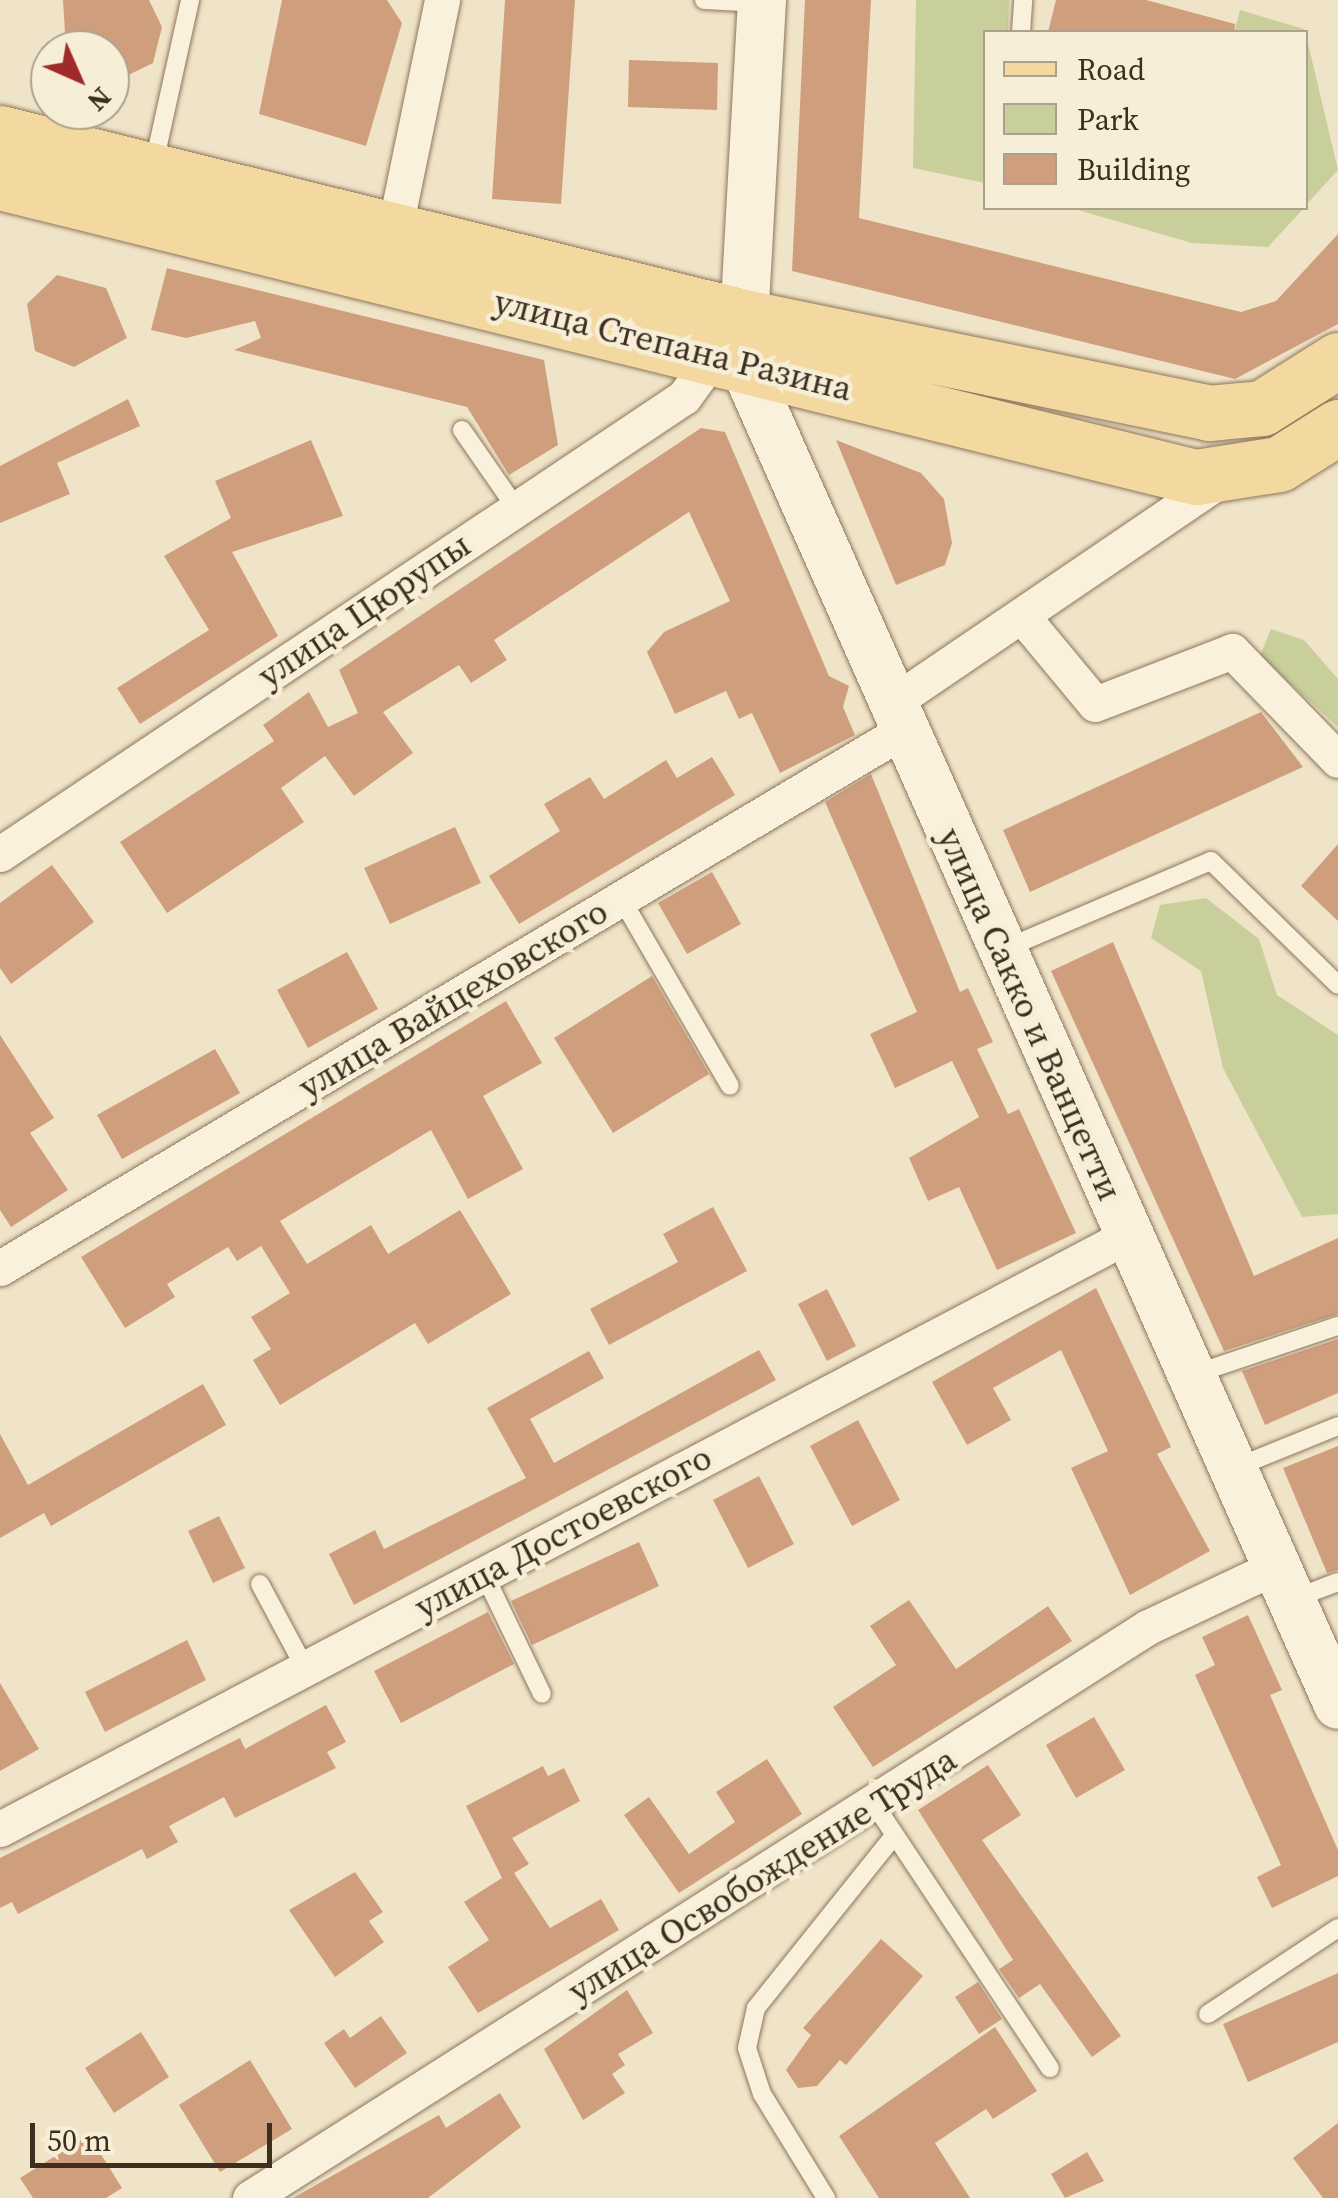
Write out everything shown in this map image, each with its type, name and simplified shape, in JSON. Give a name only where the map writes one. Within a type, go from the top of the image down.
[{"type":"main road","name":"улица Степана Разина","points":[[0,133],[394,232],[735,344],[1196,477],[1279,464],[1338,427]]},
{"type":"main road","name":"улица Степана Разина","points":[[0,182],[735,344],[1209,413],[1262,408],[1338,360]]},
{"type":"street","points":[[394,232],[442,0]]},
{"type":"street","points":[[735,344],[762,2]]},
{"type":"street","name":"улица Цюрупы","points":[[0,854],[684,397],[735,344]]},
{"type":"street","name":"улица Сакко и Ванцетти","points":[[735,344],[1126,1236],[1238,1467],[1305,1582],[1338,1705]]},
{"type":"street","name":"улица Вайцеховского","points":[[0,1268],[621,898],[900,715],[1022,616],[1227,475]]},
{"type":"street","points":[[1022,616],[1095,704],[1232,650],[1338,760]]},
{"type":"street","name":"улица Достоевского","points":[[0,1829],[1126,1236]]},
{"type":"street","name":"улица Освобождение Труда","points":[[250,2198],[1148,1627],[1305,1582]]},
{"type":"lane","points":[[152,174],[190,0]]},
{"type":"lane","points":[[704,0],[762,2]]},
{"type":"lane","points":[[1021,30],[1023,0]]},
{"type":"lane","points":[[462,430],[516,508]]},
{"type":"lane","points":[[1002,950],[1210,860],[1338,985]]},
{"type":"lane","points":[[621,898],[730,1086]]},
{"type":"lane","points":[[1194,1374],[1338,1326]]},
{"type":"lane","points":[[1238,1467],[1338,1426]]},
{"type":"lane","points":[[484,1574],[542,1694]]},
{"type":"lane","points":[[260,1584],[305,1668]]},
{"type":"lane","points":[[875,1804],[1050,2068]]},
{"type":"lane","points":[[826,2198],[762,2094],[747,2048],[756,2008],[894,1836]]},
{"type":"lane","points":[[1208,2014],[1338,1928]]},
{"type":"green space","points":[[916,0],[1009,0],[1008,30],[983,30],[983,183],[913,168]]},
{"type":"green space","points":[[1240,10],[1304,30],[1235,30]]},
{"type":"green space","points":[[1308,43],[1338,170],[1308,203]]},
{"type":"green space","points":[[1078,210],[1302,210],[1268,247],[1192,243]]},
{"type":"green space","points":[[1271,629],[1304,640],[1338,679],[1338,727],[1260,656]]},
{"type":"green space","points":[[1206,898],[1259,939],[1277,995],[1338,1035],[1338,1214],[1302,1217],[1223,1068],[1201,971],[1151,938],[1160,905]]},
{"type":"building","points":[[63,0],[149,0],[162,27],[153,63],[130,74],[130,30],[65,30]]},
{"type":"building","points":[[282,0],[387,0],[402,23],[366,146],[259,114]]},
{"type":"building","points":[[505,0],[575,0],[561,204],[492,199]]},
{"type":"building","points":[[805,0],[871,0],[859,218],[1241,312],[1276,301],[1338,234],[1338,324],[1235,379],[792,271]]},
{"type":"building","points":[[1056,0],[1146,0],[1235,24],[1234,30],[1048,30]]},
{"type":"building","points":[[629,60],[718,63],[717,110],[628,107]]},
{"type":"building","points":[[167,268],[544,360],[558,445],[509,475],[467,407],[234,350],[261,338],[255,321],[186,338],[151,330]]},
{"type":"building","points":[[57,275],[106,288],[127,338],[74,367],[35,351],[27,304]]},
{"type":"building","points":[[128,399],[140,426],[57,463],[70,494],[0,523],[0,466]]},
{"type":"building","points":[[701,428],[725,432],[829,676],[849,686],[843,707],[855,735],[780,773],[752,713],[739,719],[726,691],[675,714],[647,652],[664,632],[730,601],[689,512],[494,640],[507,660],[471,683],[459,665],[383,712],[413,753],[354,796],[325,756],[281,788],[304,822],[167,913],[120,842],[274,741],[263,725],[309,692],[328,727],[358,713],[339,670]]},
{"type":"building","points":[[311,440],[343,516],[232,552],[278,636],[140,724],[117,688],[209,630],[164,556],[231,518],[215,481]]},
{"type":"building","points":[[836,440],[921,473],[944,499],[952,543],[945,565],[896,585]]},
{"type":"building","points":[[1261,712],[1303,767],[1030,892],[1003,830]]},
{"type":"building","points":[[712,757],[735,795],[519,924],[489,876],[560,831],[544,804],[590,777],[604,799],[666,760],[677,778]]},
{"type":"building","points":[[871,774],[960,992],[968,988],[993,1042],[977,1049],[1008,1114],[1019,1109],[1076,1233],[997,1270],[959,1187],[928,1201],[909,1158],[979,1117],[952,1061],[895,1088],[870,1034],[917,1012],[825,802]]},
{"type":"building","points":[[455,827],[481,883],[390,924],[364,868]]},
{"type":"building","points":[[1338,844],[1338,921],[1301,886]]},
{"type":"building","points":[[52,865],[94,922],[11,984],[0,968],[0,903]]},
{"type":"building","points":[[712,872],[741,924],[687,954],[658,903]]},
{"type":"building","points":[[1113,942],[1254,1276],[1338,1238],[1338,1314],[1224,1351],[1051,971]]},
{"type":"building","points":[[347,952],[378,1009],[308,1048],[277,990]]},
{"type":"building","points":[[652,976],[709,1074],[613,1133],[554,1038]]},
{"type":"building","points":[[506,1001],[542,1063],[483,1096],[523,1169],[468,1199],[431,1130],[280,1221],[307,1264],[371,1225],[388,1254],[460,1210],[511,1294],[428,1344],[415,1323],[280,1405],[253,1360],[271,1349],[251,1317],[290,1293],[261,1246],[237,1261],[228,1247],[167,1284],[175,1297],[125,1328],[81,1257]]},
{"type":"building","points":[[0,1035],[54,1118],[30,1133],[68,1190],[11,1227],[0,1210]]},
{"type":"building","points":[[215,1049],[240,1093],[122,1159],[97,1115]]},
{"type":"building","points":[[713,1207],[747,1271],[609,1345],[590,1309],[678,1262],[663,1234]]},
{"type":"building","points":[[1096,1288],[1171,1447],[1157,1454],[1210,1551],[1130,1595],[1071,1468],[1108,1451],[1061,1350],[993,1388],[1011,1420],[967,1445],[932,1382]]},
{"type":"building","points":[[827,1289],[856,1346],[827,1361],[798,1304]]},
{"type":"building","points":[[1338,1339],[1338,1393],[1265,1425],[1242,1371]]},
{"type":"building","points":[[759,1350],[776,1380],[354,1605],[329,1554],[375,1530],[384,1549],[526,1478],[487,1408],[589,1351],[604,1378],[530,1419],[554,1463]]},
{"type":"building","points":[[203,1384],[226,1425],[51,1526],[44,1513],[0,1538],[0,1434],[28,1485]]},
{"type":"building","points":[[858,1420],[900,1500],[852,1526],[810,1446]]},
{"type":"building","points":[[1338,1446],[1338,1570],[1327,1573],[1283,1468]]},
{"type":"building","points":[[759,1476],[794,1544],[748,1568],[713,1500]]},
{"type":"building","points":[[219,1516],[245,1568],[213,1583],[188,1531]]},
{"type":"building","points":[[639,1542],[659,1586],[532,1645],[511,1601]]},
{"type":"building","points":[[909,1600],[956,1669],[1048,1606],[1072,1641],[873,1767],[833,1707],[896,1665],[870,1626]]},
{"type":"building","points":[[488,1612],[514,1664],[401,1723],[374,1671]]},
{"type":"building","points":[[1248,1615],[1282,1690],[1270,1695],[1338,1850],[1338,1876],[1272,1908],[1257,1877],[1281,1865],[1195,1675],[1215,1665],[1202,1637]]},
{"type":"building","points":[[187,1640],[206,1680],[105,1732],[85,1692]]},
{"type":"building","points":[[0,1683],[39,1749],[0,1771]]},
{"type":"building","points":[[326,1705],[346,1742],[327,1752],[336,1768],[235,1818],[224,1797],[169,1826],[178,1842],[147,1859],[142,1849],[18,1914],[12,1902],[0,1908],[0,1858],[240,1738],[245,1749]]},
{"type":"building","points":[[1094,1717],[1125,1770],[1076,1798],[1046,1745]]},
{"type":"building","points":[[767,1759],[802,1814],[679,1893],[624,1815],[649,1797],[689,1854],[735,1822],[716,1792]]},
{"type":"building","points":[[988,1765],[1021,1815],[982,1840],[1121,2036],[1092,2057],[1040,1984],[1019,1998],[999,1969],[1013,1960],[918,1810]]},
{"type":"building","points":[[543,1766],[548,1776],[564,1768],[580,1801],[512,1838],[529,1864],[514,1873],[550,1928],[601,1899],[619,1930],[478,2013],[448,1967],[489,1940],[464,1902],[502,1878],[466,1806]]},
{"type":"building","points":[[355,1872],[383,1912],[369,1921],[384,1942],[335,1977],[289,1910]]},
{"type":"building","points":[[881,1939],[923,1976],[846,2065],[840,2060],[817,2086],[798,2088],[786,2070],[811,2035],[803,2028]]},
{"type":"building","points":[[1338,1973],[1338,2042],[1248,2082],[1223,2024]]},
{"type":"building","points":[[978,1982],[1002,2019],[979,2034],[955,1997]]},
{"type":"building","points":[[627,1990],[653,2033],[618,2054],[625,2065],[612,2074],[625,2093],[583,2120],[544,2049]]},
{"type":"building","points":[[381,2016],[407,2053],[355,2088],[324,2043],[344,2029],[350,2038]]},
{"type":"building","points":[[995,2027],[1037,2091],[993,2119],[986,2109],[935,2143],[970,2198],[879,2198],[839,2136]]},
{"type":"building","points":[[141,2032],[169,2077],[114,2113],[85,2068]]},
{"type":"building","points":[[250,2060],[292,2129],[220,2172],[179,2105]]},
{"type":"building","points":[[500,2093],[521,2127],[428,2198],[293,2198],[439,2115],[446,2128]]},
{"type":"building","points":[[1338,2123],[1338,2198],[1323,2198],[1293,2158]]},
{"type":"building","points":[[89,2135],[122,2188],[106,2198],[33,2198],[20,2178]]},
{"type":"building","points":[[1087,2152],[1104,2181],[1065,2198],[1051,2174]]}]
